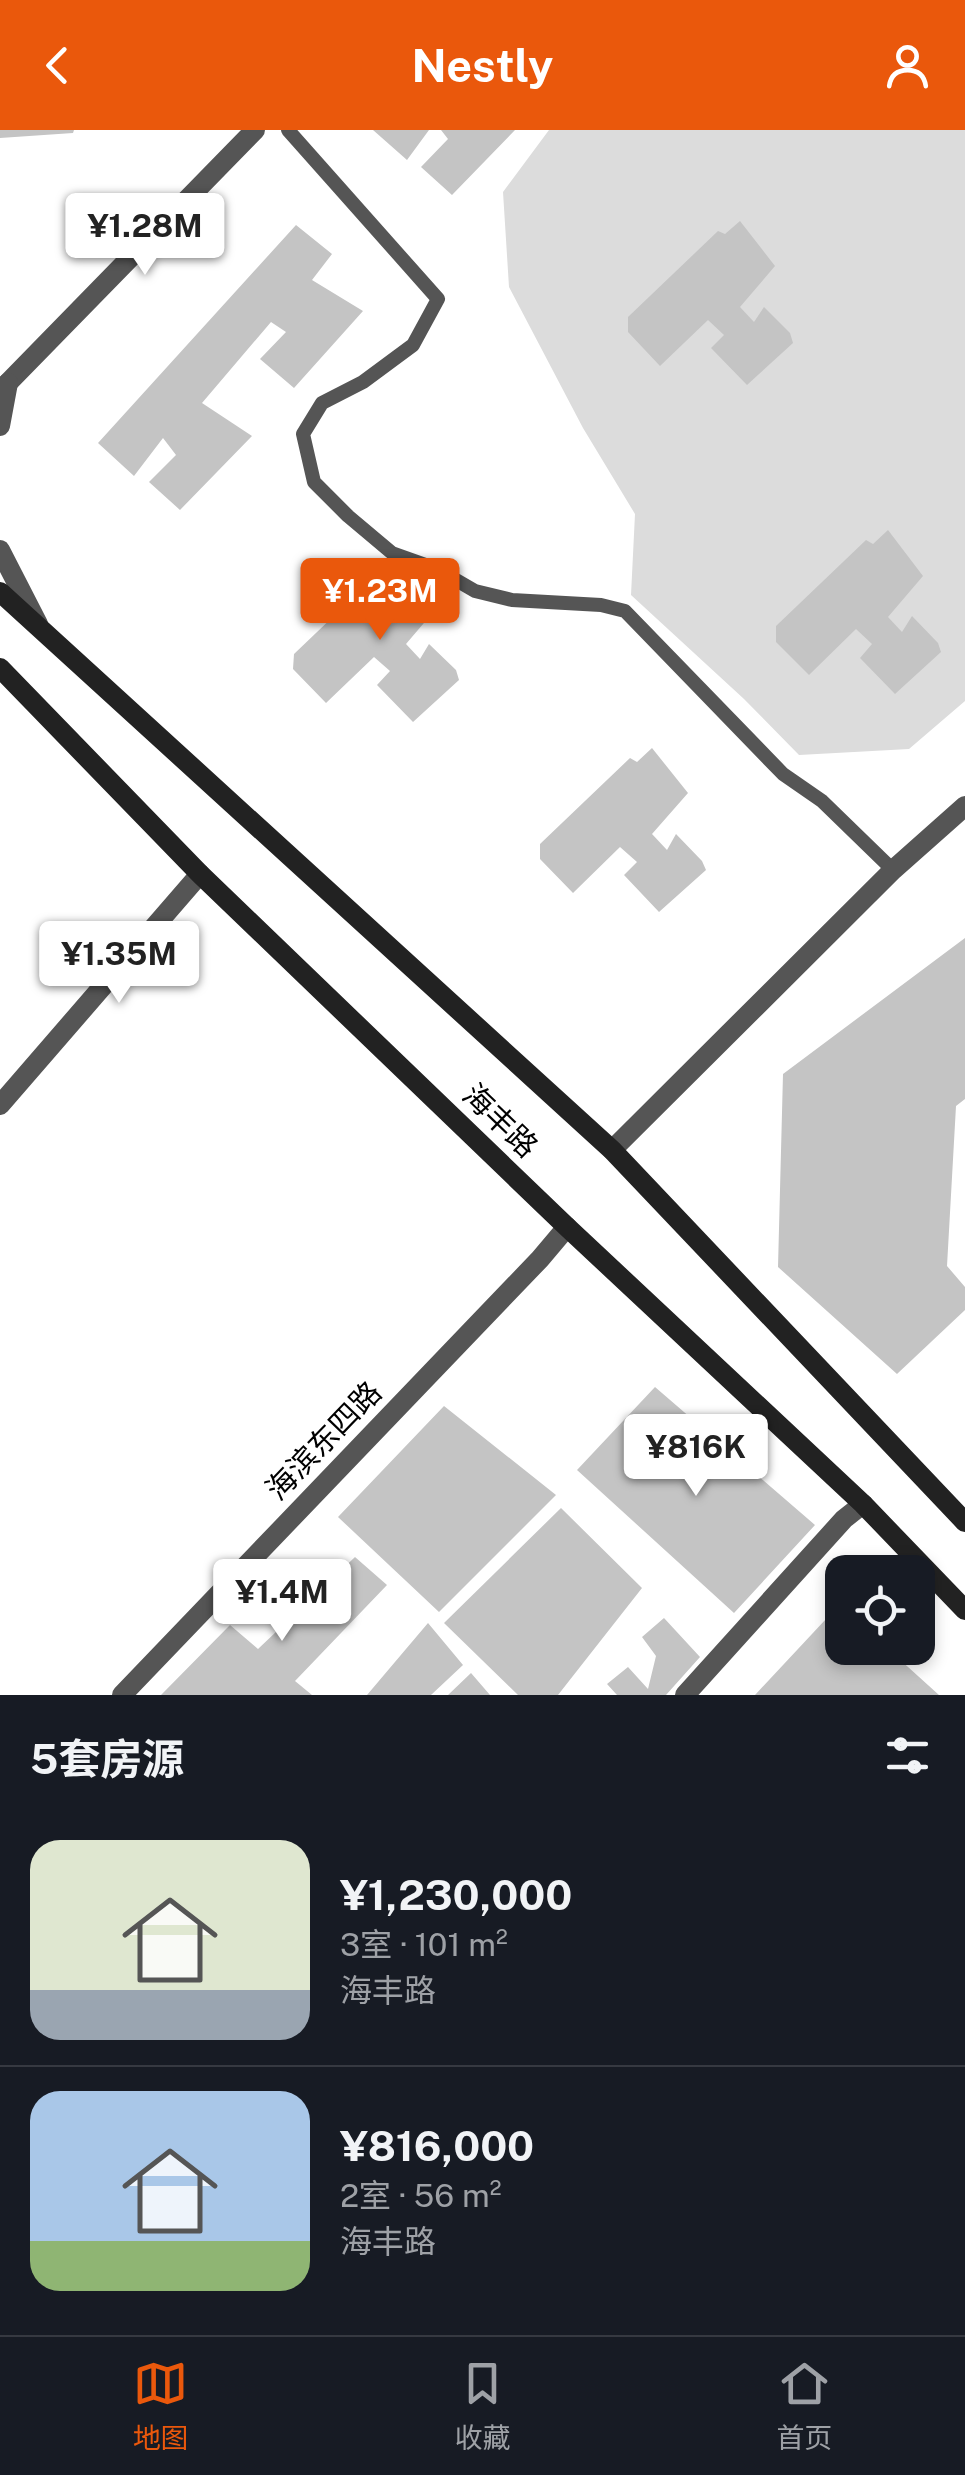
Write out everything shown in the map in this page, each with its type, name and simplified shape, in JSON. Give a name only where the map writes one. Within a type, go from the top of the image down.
[{"type":"main road","name":"海丰路","points":[[0,592],[612,1150],[965,1522]]},
{"type":"main road","name":"海丰路","points":[[1,670],[200,874],[566,1227],[863,1504],[965,1610]]},
{"type":"street","points":[[0,426],[3,387],[255,130]]},
{"type":"street","points":[[0,550],[42,630]]},
{"type":"street","points":[[612,1150],[893,870],[965,806]]},
{"type":"street","points":[[0,1106],[200,874]]},
{"type":"street","name":"海滨东四路","points":[[122,1695],[526,1274],[566,1227]]},
{"type":"street","points":[[685,1695],[844,1518],[863,1504]]},
{"type":"lane","points":[[288,130],[438,299],[413,345],[363,382],[322,403],[303,434],[314,482],[392,553],[437,569],[475,591],[512,600],[601,604],[625,611],[783,774],[822,801],[893,870]]},
{"type":"shaded area","points":[[549,130],[965,130],[965,701],[909,749],[799,755],[631,595],[635,514],[583,428],[509,287],[503,192]]},
{"type":"building","points":[[0,130],[74,130],[0,138]]},
{"type":"building","points":[[373,130],[429,130],[407,160]]},
{"type":"building","points":[[441,130],[515,130],[452,195],[421,167],[448,139]]},
{"type":"building","points":[[740,221],[775,266],[740,307],[754,322],[764,307],[790,333],[793,343],[747,385],[711,348],[724,335],[708,320],[660,366],[628,332],[628,317],[718,231],[725,234]]},
{"type":"building","points":[[296,225],[332,254],[312,280],[363,311],[294,388],[260,359],[286,332],[271,322],[202,403],[252,436],[180,510],[149,482],[176,455],[163,438],[134,476],[98,443]]},
{"type":"building","points":[[888,530],[923,576],[888,617],[902,632],[912,616],[938,643],[941,652],[895,694],[860,658],[872,644],[856,629],[809,675],[776,642],[776,626],[866,540],[873,544]]},
{"type":"building","points":[[406,558],[441,603],[406,644],[420,659],[429,644],[456,670],[459,680],[413,722],[377,685],[390,671],[374,657],[326,703],[293,669],[294,654],[384,568],[391,571]]},
{"type":"building","points":[[652,748],[688,793],[652,834],[667,850],[676,834],[706,870],[659,912],[624,875],[637,862],[620,847],[573,893],[540,859],[540,844],[630,758],[637,762]]},
{"type":"building","points":[[965,938],[965,1099],[956,1106],[947,1266],[965,1287],[965,1310],[897,1374],[778,1267],[783,1074]]},
{"type":"building","points":[[655,1387],[815,1525],[734,1613],[577,1470]]},
{"type":"building","points":[[444,1406],[556,1495],[439,1612],[338,1517]]},
{"type":"building","points":[[561,1508],[642,1588],[558,1695],[518,1695],[444,1623]]},
{"type":"building","points":[[355,1557],[387,1585],[295,1681],[312,1695],[161,1695],[230,1625],[258,1649]]},
{"type":"building","points":[[664,1618],[700,1657],[666,1695],[617,1695],[607,1684],[628,1667],[648,1689],[656,1656],[642,1637]]},
{"type":"building","points":[[825,1620],[825,1665],[906,1665],[939,1695],[755,1695]]},
{"type":"building","points":[[428,1623],[463,1665],[431,1695],[367,1695]]},
{"type":"building","points":[[471,1673],[490,1695],[448,1695]]}]
